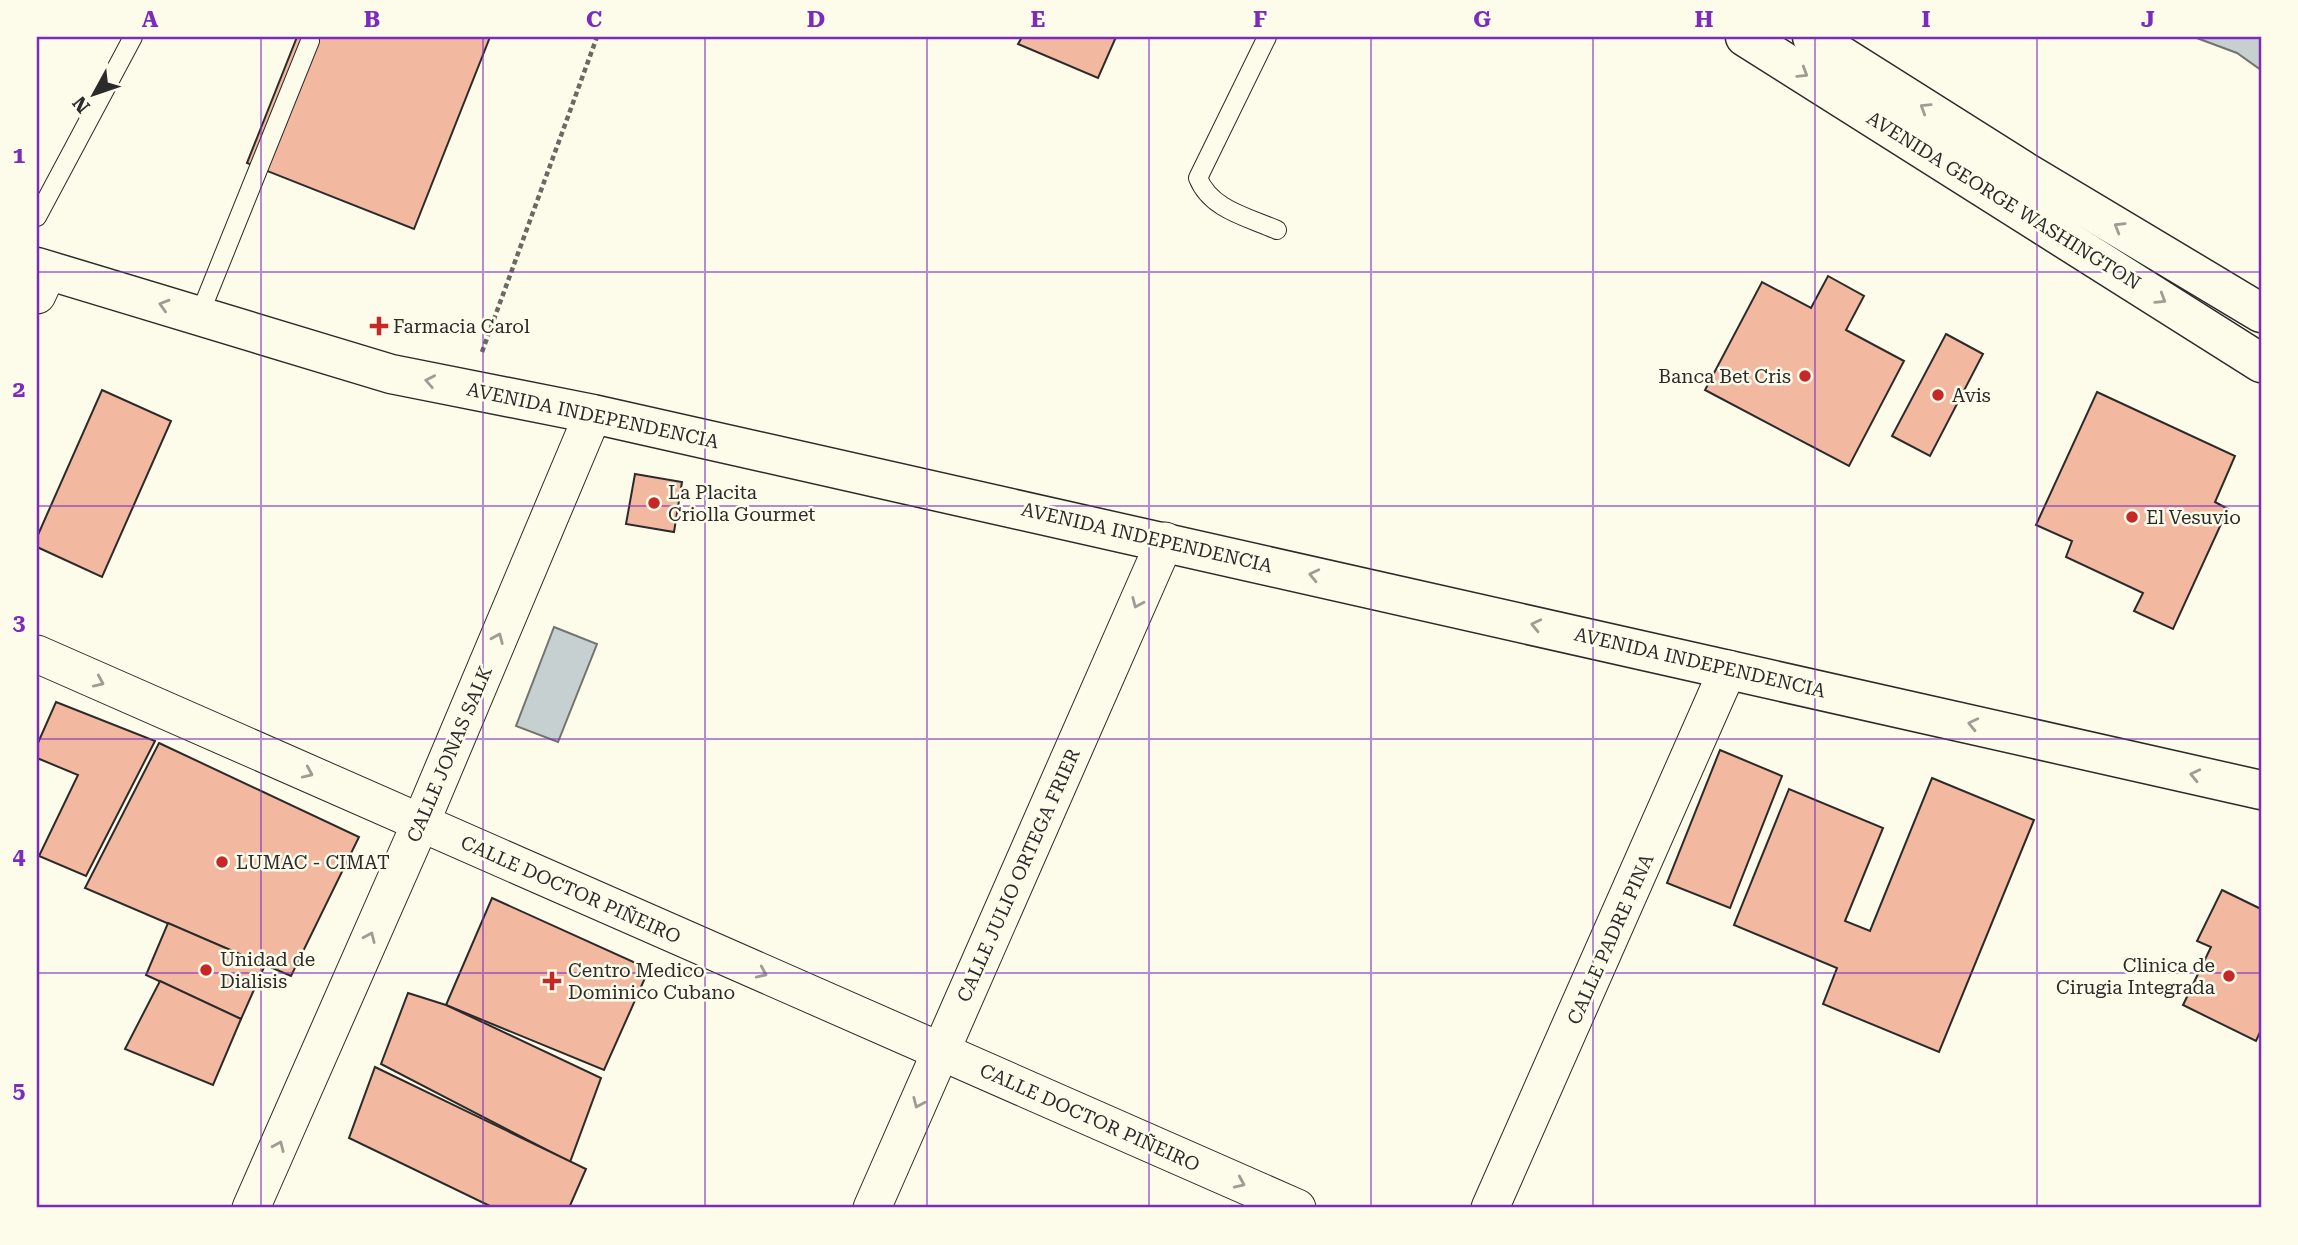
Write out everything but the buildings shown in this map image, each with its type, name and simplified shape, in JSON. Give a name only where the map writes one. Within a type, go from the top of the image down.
[{"type":"main road","name":"AVENIDA GEORGE WASHINGTON","points":[[1745,37],[2261,363]]},
{"type":"main road","name":"AVENIDA GEORGE WASHINGTON","points":[[1812,37],[2024,171],[2261,313]]},
{"type":"main road","name":"AVENIDA INDEPENDENCIA","points":[[40,278],[200,316],[391,374],[593,414],[1165,541],[2261,790]]},
{"type":"street","name":"CALLE JONAS SALK","points":[[251,1208],[421,822],[593,414]]},
{"type":"street","name":"CALLE JULIO ORTEGA FRIER","points":[[872,1208],[1165,541]]},
{"type":"street","name":"CALLE DOCTOR PIÑEIRO","points":[[37,654],[1297,1208]]},
{"type":"street","name":"CALLE PADRE PINA","points":[[1490,1208],[1728,669]]},
{"type":"lane","points":[[37,217],[133,37]]},
{"type":"lane","points":[[1267,37],[1198,178],[1214,203],[1277,230]]},
{"type":"lane","points":[[200,316],[310,41]]},
{"type":"path","points":[[468,389],[597,37]]},
{"type":"shaded area","points":[[2194,37],[2261,37],[2261,70],[2237,53]]},
{"type":"shaded area","points":[[554,627],[597,644],[558,742],[516,726]]},
{"type":"place","name":"Farmacia Carol","points":[[379,326]]},
{"type":"place","name":"Banca Bet Cris","points":[[1805,376]]},
{"type":"place","name":"Avis","points":[[1938,395]]},
{"type":"place","name":"La Placita Criolla Gourmet","points":[[654,503]]},
{"type":"place","name":"El Vesuvio","points":[[2132,517]]},
{"type":"place","name":"LUMAC - CIMAT","points":[[222,862]]},
{"type":"place","name":"Unidad de Dialisis","points":[[206,970]]},
{"type":"place","name":"Clinica de Cirugia Integrada","points":[[2229,976]]},
{"type":"place","name":"Centro Medico Dominico Cubano","points":[[552,981]]}]
